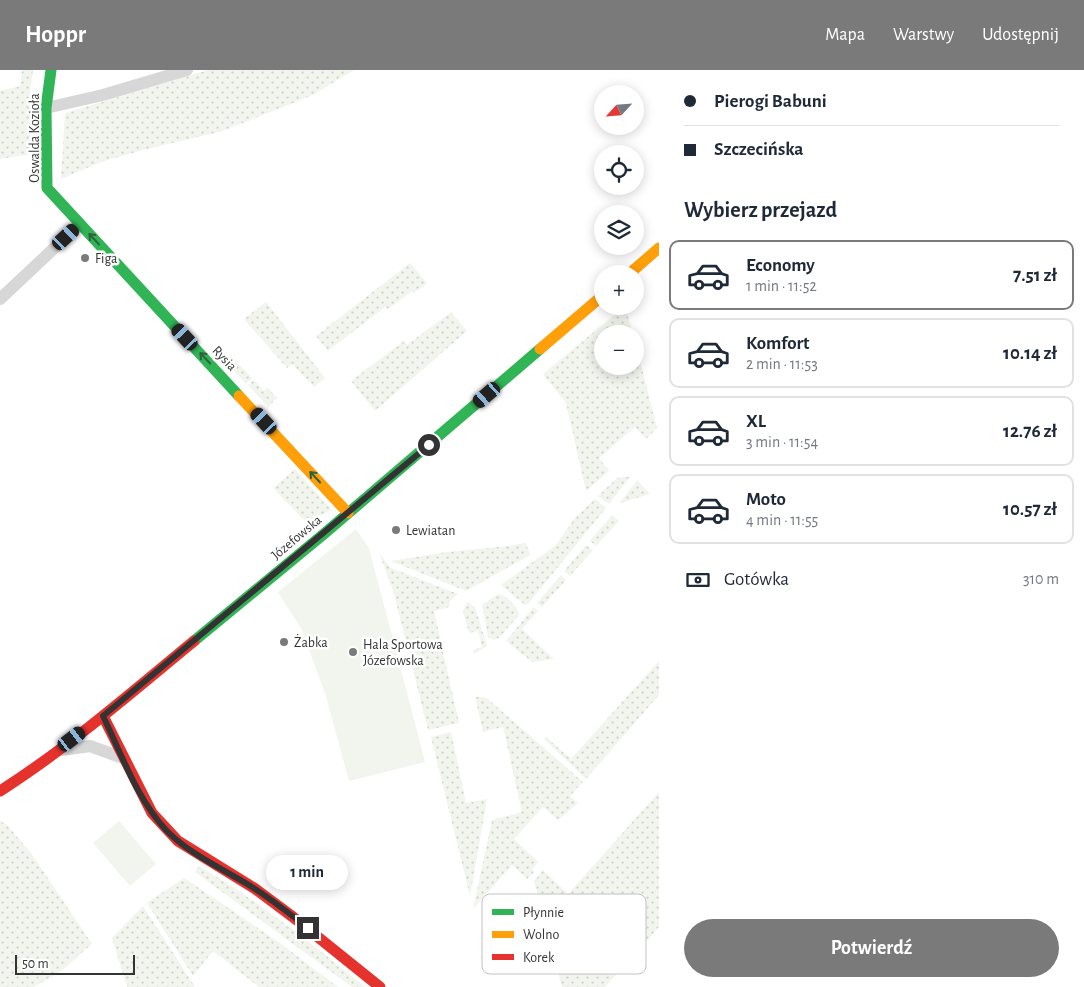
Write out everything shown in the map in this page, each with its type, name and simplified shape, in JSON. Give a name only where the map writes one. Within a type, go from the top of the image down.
[{"type":"street","name":"Oswalda Kozioła","points":[[51,70],[46,108],[48,188],[80,224]]},
{"type":"street","points":[[46,108],[103,95],[187,70]]},
{"type":"street","points":[[0,299],[80,224]]},
{"type":"street","name":"Rysia","points":[[80,224],[348,513]]},
{"type":"street","points":[[639,265],[659,248]]},
{"type":"street","name":"Józefowska","points":[[0,791],[27,774],[103,716],[348,513],[594,303]]},
{"type":"street","points":[[103,716],[152,813],[178,841],[254,888],[380,987]]},
{"type":"street","points":[[57,751],[90,746],[123,758]]},
{"type":"shaded area","points":[[22,70],[33,70],[30,90],[32,154],[0,159],[0,91],[20,86]]},
{"type":"shaded area","points":[[208,70],[354,70],[313,95],[223,131],[101,162],[61,179],[65,113]]},
{"type":"shaded area","points":[[410,263],[427,283],[414,293],[412,291],[388,309],[385,307],[328,351],[316,336]]},
{"type":"shaded area","points":[[266,302],[325,378],[314,387],[292,364],[287,368],[244,319]]},
{"type":"shaded area","points":[[451,312],[467,331],[375,411],[351,381],[404,341],[407,345]]},
{"type":"shaded area","points":[[614,315],[628,315],[630,325],[602,325]]},
{"type":"shaded area","points":[[594,332],[594,375],[644,375],[657,428],[646,439],[635,427],[599,458],[609,471],[586,491],[566,403],[543,374]]},
{"type":"shaded area","points":[[230,355],[252,378],[246,384],[224,360]]},
{"type":"shaded area","points":[[254,380],[264,391],[268,388],[277,398],[268,407],[248,385]]},
{"type":"shaded area","points":[[295,469],[332,510],[306,522],[273,488]]},
{"type":"shaded area","points":[[620,477],[630,477],[609,504],[598,496]]},
{"type":"shaded area","points":[[637,480],[650,494],[620,503]]},
{"type":"shaded area","points":[[595,499],[606,508],[528,604],[525,605],[501,585],[555,546],[575,518]]},
{"type":"shaded area","points":[[612,515],[619,521],[596,546],[590,541]]},
{"type":"shaded area","name":"Hala Sportowa Józefowska","points":[[356,529],[369,548],[425,762],[349,781],[325,693],[302,630],[278,592]]},
{"type":"shaded area","points":[[526,543],[530,555],[466,591],[391,561],[447,552]]},
{"type":"shaded area","points":[[586,545],[593,550],[570,576],[564,571]]},
{"type":"shaded area","points":[[379,553],[391,568],[458,594],[450,601],[449,607],[434,611],[459,723],[428,730],[393,590]]},
{"type":"shaded area","points":[[561,575],[566,580],[542,607],[537,603]]},
{"type":"shaded area","points":[[498,594],[511,602],[519,615],[499,638],[493,640],[488,637],[482,605]]},
{"type":"shaded area","points":[[467,602],[475,607],[487,646],[474,654],[473,650],[482,647],[478,631],[469,633],[463,611]]},
{"type":"shaded area","points":[[534,607],[538,611],[522,629],[554,659],[532,662],[506,641]]},
{"type":"shaded area","points":[[659,661],[659,695],[586,779],[544,739],[546,737],[571,759]]},
{"type":"shaded area","points":[[475,697],[488,699],[583,782],[570,796],[578,803],[558,820],[543,807],[514,839],[538,862],[532,869],[534,872],[527,879],[512,865],[486,894],[482,894],[482,899],[473,909],[492,820],[522,812],[503,727],[483,732]]},
{"type":"shaded area","points":[[451,732],[466,803],[487,799],[470,896],[431,737]]},
{"type":"shaded area","points":[[659,792],[659,927],[646,941],[646,894],[568,894]]},
{"type":"shaded area","points":[[0,821],[7,825],[31,853],[92,944],[60,972],[34,987],[0,987]]},
{"type":"shaded area","points":[[119,821],[156,864],[130,886],[93,843]]},
{"type":"shaded area","points":[[199,866],[264,909],[365,987],[352,987],[195,872]]},
{"type":"shaded area","points":[[543,870],[568,894],[537,894],[534,881]]},
{"type":"shaded area","points":[[184,878],[280,943],[338,987],[259,987],[213,951],[193,976],[147,903]]},
{"type":"shaded area","points":[[143,906],[195,987],[127,987],[112,938]]},
{"type":"shaded area","points":[[559,974],[617,974],[605,987],[562,987]]},
{"type":"traffic: fast","points":[[51,70],[46,108],[47,188],[239,396]]},
{"type":"traffic: fast","points":[[194,641],[325,533],[540,349]]},
{"type":"traffic: slow","points":[[639,265],[659,248]]},
{"type":"traffic: slow","points":[[540,349],[594,303]]},
{"type":"traffic: slow","points":[[239,396],[348,513]]},
{"type":"traffic: jam","points":[[0,791],[75,738],[194,641]]},
{"type":"traffic: jam","points":[[103,716],[152,813],[178,841],[254,888],[380,987]]},
{"type":"place","name":"Figa","points":[[85,258]]},
{"type":"place","name":"Lewiatan","points":[[396,530]]},
{"type":"place","name":"Żabka","points":[[284,642]]},
{"type":"place","name":"Hala Sportowa Józefowska","points":[[353,652]]},
{"type":"route","points":[[308,928],[254,888],[178,841],[166,829],[152,813],[142,796],[103,716],[429,445]]}]
